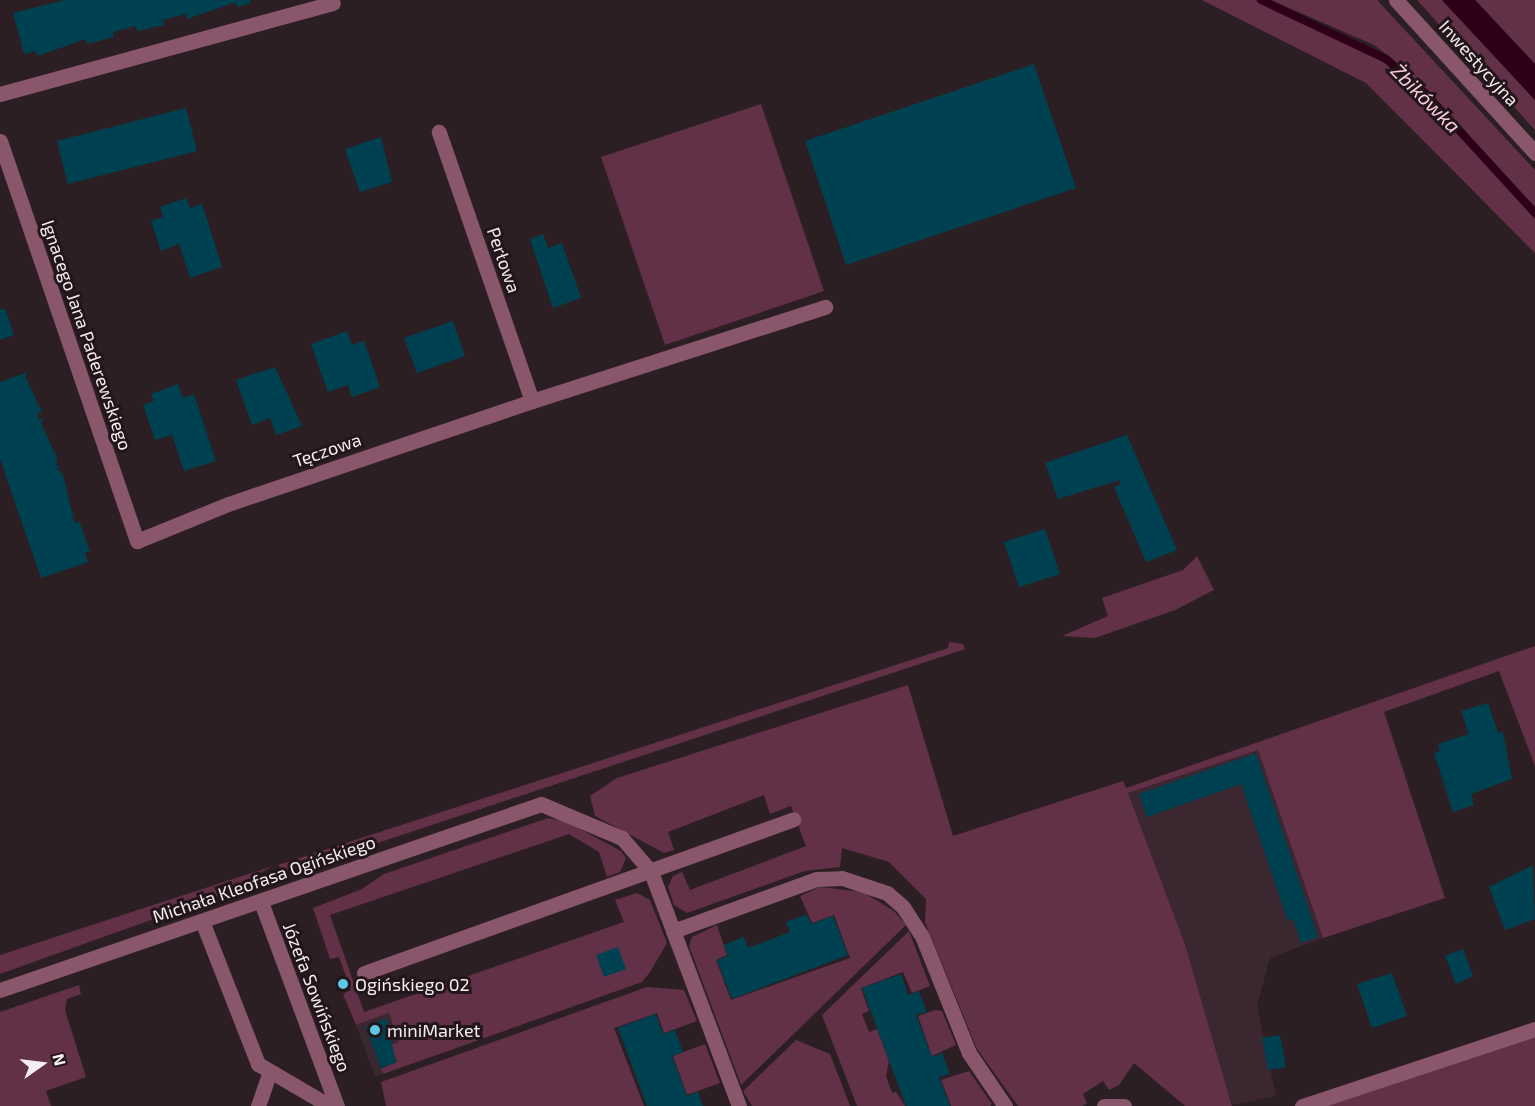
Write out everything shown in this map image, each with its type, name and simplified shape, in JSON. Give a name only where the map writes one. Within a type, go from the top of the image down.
[{"type":"street","name":"Inwestycyjna","points":[[1396,0],[1534,152]]},
{"type":"street","points":[[0,94],[333,3]]},
{"type":"street","name":"Perłowa","points":[[439,132],[532,401]]},
{"type":"street","name":"Ignacego Jana Paderewskiego","points":[[0,141],[137,541]]},
{"type":"street","name":"Tęczowa","points":[[137,541],[228,504],[532,401],[825,308]]},
{"type":"street","name":"Michała Kleofasa Ogińskiego","points":[[0,990],[541,804],[622,838],[651,872]]},
{"type":"street","points":[[364,973],[651,872],[793,819]]},
{"type":"street","points":[[651,872],[739,1106]]},
{"type":"street","points":[[673,931],[817,879],[842,878],[887,893],[903,907],[922,936],[969,1053],[1005,1106]]},
{"type":"street","name":"Józefa Sowińskiego","points":[[261,902],[337,1106]]},
{"type":"street","points":[[202,921],[253,1054],[269,1074],[330,1106]]},
{"type":"street","points":[[1302,1106],[1535,1029]]},
{"type":"street","points":[[258,1106],[269,1074]]},
{"type":"street","points":[[1104,1106],[1124,1106]]},
{"type":"shaded area","points":[[1202,0],[1255,0],[1381,58],[1410,81],[1535,219],[1535,253],[1366,83]]},
{"type":"shaded area","points":[[1271,0],[1377,0],[1535,170],[1535,209],[1394,60],[1374,45]]},
{"type":"shaded area","points":[[1417,0],[1442,0],[1535,100],[1535,130]]},
{"type":"shaded area","points":[[1442,0],[1475,0],[1535,64],[1535,100]]},
{"type":"shaded area","points":[[1475,0],[1535,0],[1535,64]]},
{"type":"shaded area","points":[[761,104],[824,291],[665,345],[601,157]]},
{"type":"shaded area","points":[[1197,556],[1214,590],[1175,610],[1095,638],[1062,636],[1108,616],[1102,598],[1183,570]]},
{"type":"shaded area","points":[[949,642],[963,644],[965,649],[302,868],[284,870],[278,865],[948,648]]},
{"type":"shaded area","points":[[1535,646],[1535,766],[1499,671],[1384,712],[1445,898],[1323,938],[1258,750],[1128,793],[1185,944],[1232,1106],[1185,1106],[1134,1063],[1119,1085],[1109,1090],[1103,1081],[1083,1094],[1087,1103],[1082,1106],[1018,1106],[977,1049],[925,922],[926,899],[889,862],[842,848],[840,867],[805,871],[687,913],[674,905],[668,887],[673,876],[682,872],[690,890],[806,846],[791,806],[770,814],[764,795],[668,832],[674,850],[664,853],[595,816],[590,796],[617,778],[908,685],[953,836],[1123,781],[1126,788]]},
{"type":"shaded area","points":[[1258,750],[1323,938],[1270,958],[1257,1006],[1276,1096],[1232,1105],[1185,944],[1128,793]]},
{"type":"shaded area","points":[[548,818],[565,821],[621,851],[626,858],[620,872],[607,877],[599,852],[569,834],[330,915],[364,1012],[624,922],[615,900],[637,893],[650,900],[667,943],[650,972],[642,982],[383,1074],[381,1069],[397,1062],[391,1045],[399,1042],[389,1013],[356,1025],[343,994],[351,990],[339,957],[330,959],[313,908],[362,889],[384,874]]},
{"type":"shaded area","points":[[273,866],[218,896],[0,974],[0,955]]},
{"type":"shaded area","points":[[820,887],[863,892],[894,911],[906,925],[741,1085],[689,946],[692,937],[717,925],[727,955],[716,960],[731,1000],[850,958],[834,915],[812,923],[800,896]]},
{"type":"shaded area","points":[[909,931],[930,986],[912,993],[903,972],[861,988],[869,1011],[862,1014],[869,1032],[877,1029],[889,1061],[886,1076],[892,1093],[896,1092],[905,1106],[857,1106],[822,1015]]},
{"type":"shaded area","points":[[79,985],[81,994],[67,999],[65,1010],[86,1077],[46,1091],[51,1106],[0,1106],[0,1012]]},
{"type":"shaded area","points":[[647,987],[684,990],[697,1021],[664,1033],[657,1013],[614,1028],[644,1106],[386,1106],[381,1082]]},
{"type":"shaded area","points":[[936,1010],[942,1011],[956,1045],[932,1056],[918,1016]]},
{"type":"shaded area","points":[[389,1013],[399,1042],[398,1062],[381,1068],[383,1074],[375,1077],[356,1025]]},
{"type":"shaded area","points":[[1535,1037],[1535,1106],[1326,1106],[1472,1058]]},
{"type":"shaded area","points":[[796,1040],[830,1054],[850,1106],[752,1106],[743,1091]]},
{"type":"shaded area","points":[[705,1044],[720,1083],[687,1095],[673,1056]]},
{"type":"shaded area","points":[[969,1071],[992,1104],[990,1106],[951,1106],[941,1080]]},
{"type":"building","points":[[65,0],[250,0],[251,3],[237,7],[236,2],[187,19],[186,14],[163,20],[164,25],[137,31],[136,26],[113,32],[114,37],[87,44],[86,39],[37,56],[36,51],[24,54],[13,13]]},
{"type":"building","points":[[1034,64],[1076,188],[846,265],[805,141]]},
{"type":"building","points":[[186,108],[197,151],[68,184],[57,141]]},
{"type":"building","points":[[381,137],[392,182],[360,192],[345,149]]},
{"type":"building","points":[[186,198],[190,208],[202,204],[222,267],[190,278],[179,244],[161,251],[151,221],[163,217],[160,207]]},
{"type":"building","points":[[543,234],[548,248],[562,243],[581,298],[553,308],[530,239]]},
{"type":"building","points":[[5,308],[14,335],[0,340],[0,310]]},
{"type":"building","points":[[453,321],[465,356],[417,373],[404,338]]},
{"type":"building","points":[[347,331],[352,345],[364,341],[380,387],[352,397],[348,385],[328,392],[311,344]]},
{"type":"building","points":[[275,367],[302,426],[276,435],[270,418],[252,425],[236,380]]},
{"type":"building","points":[[28,372],[25,376],[42,412],[37,413],[39,420],[44,418],[41,423],[57,458],[56,466],[60,465],[57,469],[63,475],[72,513],[76,512],[72,516],[75,523],[79,521],[90,551],[85,553],[88,562],[41,578],[0,459],[0,382]]},
{"type":"building","points":[[178,384],[183,398],[194,394],[216,461],[184,471],[172,435],[155,440],[143,405],[154,401],[151,394]]},
{"type":"building","points":[[1127,435],[1177,550],[1146,562],[1114,487],[1121,484],[1120,480],[1058,499],[1045,463]]},
{"type":"building","points":[[1045,529],[1060,574],[1019,587],[1004,542]]},
{"type":"building","points":[[1488,703],[1498,733],[1503,732],[1512,779],[1471,794],[1474,805],[1453,812],[1434,753],[1440,751],[1438,744],[1469,734],[1461,711]]},
{"type":"building","points":[[1256,753],[1318,937],[1301,943],[1293,919],[1288,921],[1241,784],[1147,817],[1139,794]]},
{"type":"building","points":[[1533,865],[1535,919],[1505,930],[1489,887]]},
{"type":"building","points":[[807,914],[811,924],[833,916],[848,955],[732,999],[717,960],[728,956],[724,945],[744,937],[748,948],[790,932],[786,922]]},
{"type":"building","points":[[618,947],[626,969],[604,977],[596,955]]},
{"type":"building","points":[[1463,949],[1473,976],[1456,984],[1445,956]]},
{"type":"building","points":[[1392,973],[1407,1016],[1372,1028],[1357,984]]},
{"type":"building","points":[[901,974],[908,995],[919,991],[927,1012],[916,1015],[932,1057],[942,1053],[950,1074],[939,1077],[950,1106],[906,1106],[862,988]]},
{"type":"building","points":[[656,1014],[663,1034],[675,1030],[683,1052],[672,1056],[687,1096],[698,1092],[703,1106],[647,1106],[618,1028]]},
{"type":"building","points":[[386,1018],[396,1062],[381,1068],[365,1027]]},
{"type":"building","points":[[1280,1035],[1286,1067],[1268,1070],[1262,1038]]},
{"type":"waterway","name":"Żbikówka","points":[[1261,0],[1386,59],[1425,93],[1535,213]]},
{"type":"place","name":"Ogińskiego 02","points":[[343,984]]},
{"type":"place","name":"miniMarket","points":[[375,1030]]}]
